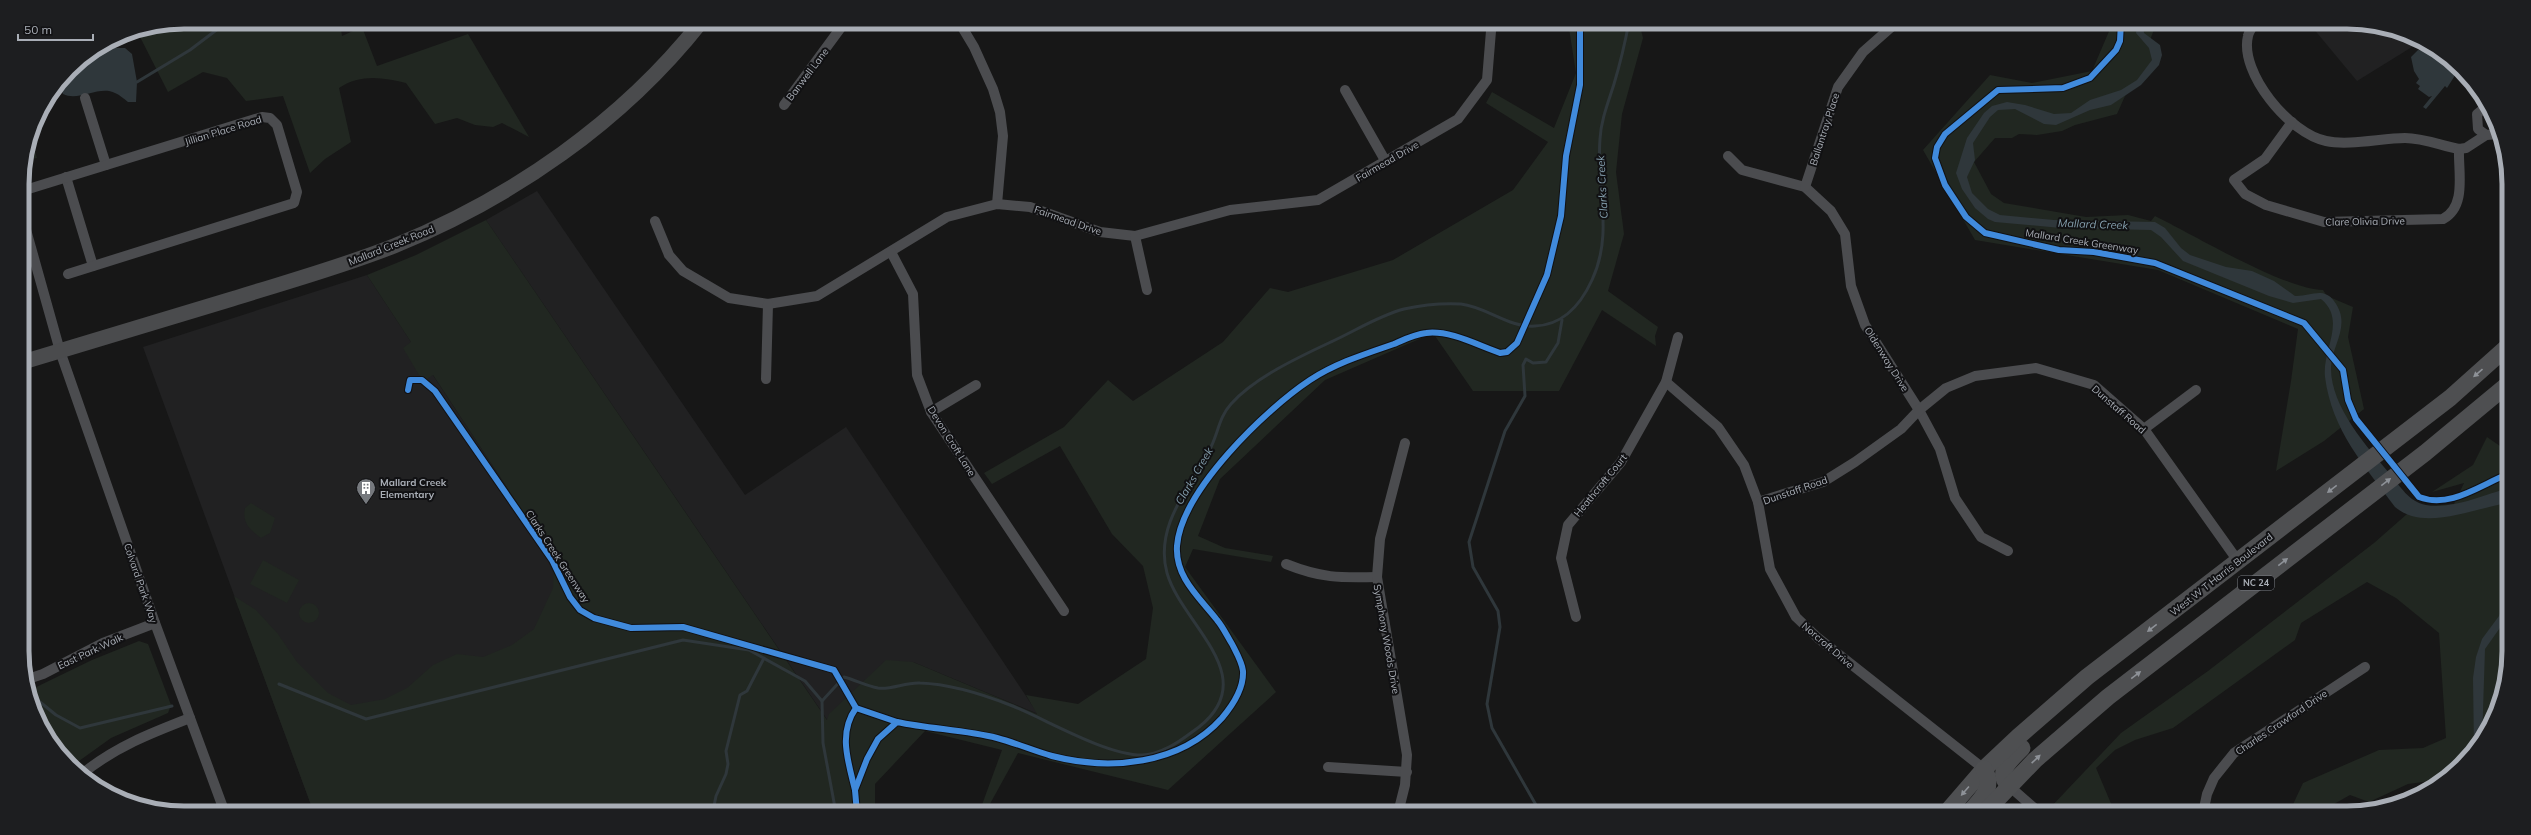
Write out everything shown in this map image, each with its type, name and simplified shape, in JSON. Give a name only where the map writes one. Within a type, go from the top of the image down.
[{"type":"main road","name":"Mallard Creek Road","points":[[29,360],[323,271],[399,244],[458,217],[522,180],[590,132],[651,78],[696,29]]},
{"type":"main road","name":"West W T Harris Boulevard","points":[[1952,806],[1984,769],[2072,691],[2450,398],[2502,351]]},
{"type":"main road","name":"NC 24","points":[[1990,806],[2035,760],[2108,697],[2425,453],[2502,389]]},
{"type":"main road","points":[[2009,786],[2002,777],[2006,764],[2072,691]]},
{"type":"main road","points":[[1975,806],[1988,790],[1989,781],[1984,769]]},
{"type":"street","name":"Banwell Lane","points":[[784,105],[840,29]]},
{"type":"street","points":[[963,29],[974,47],[993,89],[1000,112],[1003,136],[997,204]]},
{"type":"street","name":"Fairmead Drive","points":[[655,222],[669,255],[683,271],[729,298],[768,304],[817,296],[947,218],[997,204],[1030,207],[1100,232],[1135,236],[1230,210],[1318,200],[1458,120],[1487,80],[1491,29]]},
{"type":"street","points":[[2252,29],[2248,36],[2250,59],[2258,84],[2300,129],[2326,141],[2407,138],[2459,149],[2466,148],[2486,135]]},
{"type":"street","name":"Ballantray Place","points":[[1805,187],[1838,87],[1863,52],[1886,31]]},
{"type":"street","points":[[1345,90],[1386,162]]},
{"type":"street","points":[[85,98],[106,165]]},
{"type":"street","points":[[2482,108],[2475,119],[2478,129],[2486,135],[2494,136]]},
{"type":"street","name":"Jillian Place Road","points":[[29,189],[266,117],[274,121],[277,125],[298,195],[294,203],[289,206],[68,274]]},
{"type":"street","name":"Clare Olivia Drive","points":[[2292,122],[2265,159],[2234,180],[2245,194],[2266,206],[2324,222],[2443,219],[2451,215],[2460,198],[2459,149]]},
{"type":"street","name":"Oldenway Drive","points":[[1728,156],[1742,170],[1805,187],[1831,211],[1845,234],[1851,286],[1865,325],[1918,410],[1940,450],[1955,498],[1981,537],[2008,551]]},
{"type":"street","points":[[66,177],[93,266]]},
{"type":"street","points":[[1135,236],[1147,290]]},
{"type":"street","name":"Colvard Park Way","points":[[29,240],[60,351],[155,624],[222,806]]},
{"type":"street","name":"Devon Croft Lane","points":[[891,252],[913,294],[917,375],[932,412],[1064,611]]},
{"type":"street","points":[[766,379],[768,304]]},
{"type":"street","name":"Heathcroft Court","points":[[1576,616],[1561,558],[1568,524],[1621,462],[1666,382],[1678,337]]},
{"type":"street","name":"Dunstaff Road","points":[[1758,502],[1823,482],[1855,462],[1901,429],[1918,410],[1946,388],[1975,376],[2036,368],[2094,385],[2144,429],[2238,561]]},
{"type":"street","name":"Norcroft Drive","points":[[1666,382],[1718,427],[1744,464],[1758,502],[1770,569],[1796,617],[1818,638],[1984,769]]},
{"type":"street","points":[[932,412],[976,385]]},
{"type":"street","points":[[2144,429],[2196,390]]},
{"type":"street","name":"Symphony Woods Drive","points":[[1400,806],[1407,772],[1404,735],[1377,578],[1380,538],[1405,443]]},
{"type":"street","points":[[1286,564],[1319,576],[1334,578],[1377,578]]},
{"type":"street","name":"East Park Walk","points":[[31,678],[43,674],[102,643],[155,624]]},
{"type":"street","name":"Charles Crawford Drive","points":[[2204,806],[2207,794],[2214,778],[2234,753],[2365,667]]},
{"type":"street","points":[[86,771],[102,757],[123,745],[190,718]]},
{"type":"street","points":[[1328,767],[1407,772]]},
{"type":"street","points":[[2009,786],[2032,806]]},
{"type":"shaded area","points":[[174,29],[341,29],[342,36],[358,29],[363,29],[377,66],[468,34],[529,137],[502,123],[493,127],[475,125],[457,118],[435,124],[406,83],[380,78],[355,80],[339,88],[351,142],[325,159],[310,173],[283,96],[246,101],[227,78],[203,72],[168,92],[139,35]]},
{"type":"shaded area","points":[[1569,29],[1641,29],[1643,38],[1622,114],[1616,172],[1624,234],[1608,291],[1658,327],[1655,336],[1656,346],[1602,310],[1559,391],[1473,391],[1433,333],[1325,380],[1220,479],[1198,536],[1225,548],[1273,556],[1271,562],[1193,549],[1185,567],[1276,692],[1168,790],[1018,753],[989,806],[982,806],[1002,750],[925,731],[875,784],[875,806],[311,806],[234,596],[256,610],[278,634],[297,662],[328,693],[351,705],[385,699],[407,688],[433,665],[457,654],[483,657],[512,645],[534,629],[553,588],[554,559],[433,375],[427,379],[419,375],[403,348],[411,342],[367,275],[416,255],[486,220],[827,720],[829,714],[886,660],[913,662],[1037,714],[1026,695],[1078,704],[1146,659],[1153,608],[1143,566],[1112,534],[1060,446],[992,484],[984,473],[1064,427],[1108,380],[1133,401],[1223,342],[1270,288],[1288,292],[1393,260],[1513,190],[1548,142],[1486,103],[1492,92],[1554,128],[1576,73]]},
{"type":"shaded area","points":[[2110,29],[2154,29],[2150,40],[2157,60],[2125,96],[2117,114],[2075,125],[2062,131],[2037,135],[2019,134],[2012,138],[1995,138],[1974,162],[1991,194],[2004,203],[2086,217],[2128,215],[2151,221],[2155,216],[2239,260],[2286,281],[2307,288],[2323,290],[2327,296],[2353,307],[2348,337],[2364,409],[2324,441],[2276,471],[2298,329],[2158,270],[1975,240],[1923,150],[1990,75],[2032,83],[2092,71]]},
{"type":"shaded area","points":[[2314,29],[2367,30],[2397,37],[2415,45],[2357,81]]},
{"type":"shaded area","points":[[34,146],[37,158],[31,159]]},
{"type":"shaded area","points":[[537,191],[745,495],[846,427],[1038,714],[913,662],[828,721],[486,220]]},
{"type":"shaded area","points":[[367,275],[670,735],[346,806],[311,806],[143,347]]},
{"type":"shaded area","points":[[2487,437],[2500,446],[2502,444],[2501,671],[2494,701],[2476,737],[2463,753],[2441,774],[2431,781],[2408,784],[2369,802],[2350,795],[2330,806],[2292,806],[2303,783],[2379,750],[2423,748],[2446,738],[2439,633],[2396,598],[2367,582],[2301,623],[2295,640],[2173,728],[2135,740],[2115,750],[2096,768],[2112,806],[2052,806],[2121,733],[2208,671],[2374,543],[2415,507],[2454,504],[2464,483],[2432,492],[2473,465]]},
{"type":"shaded area","points":[[251,503],[275,518],[270,533],[261,538],[250,529],[246,522],[244,513],[245,508]]},
{"type":"shaded area","points":[[263,560],[299,580],[287,603],[250,584]]},
{"type":"shaded area","points":[[309,603],[316,606],[319,613],[316,620],[309,623],[302,620],[299,613],[302,606]]},
{"type":"shaded area","points":[[139,641],[148,644],[171,705],[168,713],[111,738],[77,762],[55,737],[37,701],[33,688],[92,660]]},
{"type":"water","name":"Mallard Creek","points":[[2137,29],[2143,29],[2144,33],[2160,45],[2162,55],[2159,65],[2141,85],[2111,105],[2090,110],[2056,125],[2044,124],[2015,109],[1998,110],[1990,117],[1973,143],[1975,160],[1967,177],[1972,193],[1988,209],[2000,215],[2054,220],[2155,222],[2165,228],[2181,248],[2190,255],[2226,267],[2252,271],[2274,281],[2295,296],[2316,293],[2325,294],[2334,301],[2341,318],[2340,334],[2331,367],[2332,382],[2337,396],[2343,411],[2361,439],[2401,488],[2415,501],[2426,505],[2435,506],[2456,504],[2502,490],[2502,504],[2435,518],[2420,518],[2407,514],[2395,507],[2361,462],[2342,431],[2335,414],[2325,377],[2325,367],[2332,336],[2332,316],[2329,307],[2321,299],[2293,303],[2269,296],[2183,261],[2161,237],[2151,230],[2061,228],[1995,222],[1988,219],[1975,208],[1962,189],[1956,173],[1967,138],[1984,113],[1992,106],[2007,102],[2025,105],[2054,114],[2071,113],[2090,100],[2121,90],[2137,80],[2152,60],[2149,48],[2136,33]]},
{"type":"water","points":[[111,48],[125,48],[132,54],[137,82],[136,102],[128,102],[119,95],[109,91],[76,96],[63,94],[61,90],[68,82],[98,55]]},
{"type":"water","points":[[2418,50],[2426,51],[2441,61],[2456,75],[2447,88],[2445,86],[2426,109],[2423,107],[2432,96],[2429,97],[2418,89],[2420,86],[2416,83],[2419,79],[2414,71],[2411,57]]},
{"type":"water","points":[[2502,608],[2502,625],[2485,649],[2483,725],[2474,740],[2473,678],[2476,657],[2482,639],[2499,616]]},
{"type":"waterway","points":[[137,82],[190,50],[218,29]]},
{"type":"waterway","name":"Clarks Creek","points":[[835,806],[823,743],[822,701],[844,677],[878,688],[920,683],[942,685],[965,690],[1010,705],[1093,743],[1127,753],[1142,755],[1153,754],[1177,743],[1199,727],[1217,708],[1223,689],[1221,670],[1213,650],[1175,592],[1167,573],[1164,556],[1165,539],[1176,508],[1210,449],[1221,420],[1227,409],[1241,394],[1265,376],[1279,368],[1376,319],[1404,309],[1418,306],[1461,304],[1480,309],[1507,321],[1525,326],[1545,325],[1555,322],[1570,312],[1588,289],[1598,262],[1602,245],[1603,210],[1599,157],[1601,132],[1627,29]]},
{"type":"waterway","points":[[1537,806],[1492,728],[1487,704],[1500,627],[1498,611],[1473,567],[1469,542],[1505,431],[1525,396],[1523,365],[1526,359],[1533,363],[1546,362],[1558,343],[1562,320]]},
{"type":"waterway","points":[[279,684],[366,719],[683,640],[749,650],[805,681],[822,701]]},
{"type":"waterway","points":[[714,806],[716,796],[726,774],[728,764],[726,751],[740,695],[747,691],[764,658]]},
{"type":"waterway","points":[[36,699],[56,715],[80,728],[172,706]]},
{"type":"cycle path","points":[[856,806],[855,790],[867,759],[878,739],[897,722],[985,735],[1052,756],[1074,761],[1120,763],[1165,755],[1186,746],[1205,734],[1222,718],[1234,702],[1240,690],[1243,671],[1239,657],[1232,644],[1219,623],[1196,595],[1184,577],[1177,557],[1177,546],[1182,524],[1193,501],[1209,477],[1228,453],[1271,410],[1310,380],[1330,369],[1351,359],[1394,344],[1409,337],[1426,333],[1454,336],[1500,353],[1507,352],[1517,343],[1547,275],[1561,216],[1566,156],[1580,85],[1580,29]]},
{"type":"cycle path","name":"Mallard Creek Greenway","points":[[2121,29],[2120,41],[2116,50],[2090,78],[2063,88],[1998,90],[1945,134],[1937,147],[1935,158],[1945,185],[1966,217],[1985,233],[2059,250],[2094,252],[2155,263],[2304,323],[2343,370],[2348,400],[2356,419],[2419,497],[2431,500],[2453,498],[2502,477]]},
{"type":"cycle path","name":"Clarks Creek Greenway","points":[[408,390],[410,380],[422,380],[435,391],[552,560],[570,597],[580,610],[594,618],[631,628],[683,627],[834,670],[856,708],[897,722]]},
{"type":"cycle path","points":[[855,790],[847,758],[846,737],[847,727],[856,708]]},
{"type":"place","name":"Mallard Creek Elementary","points":[[366,505]]}]
